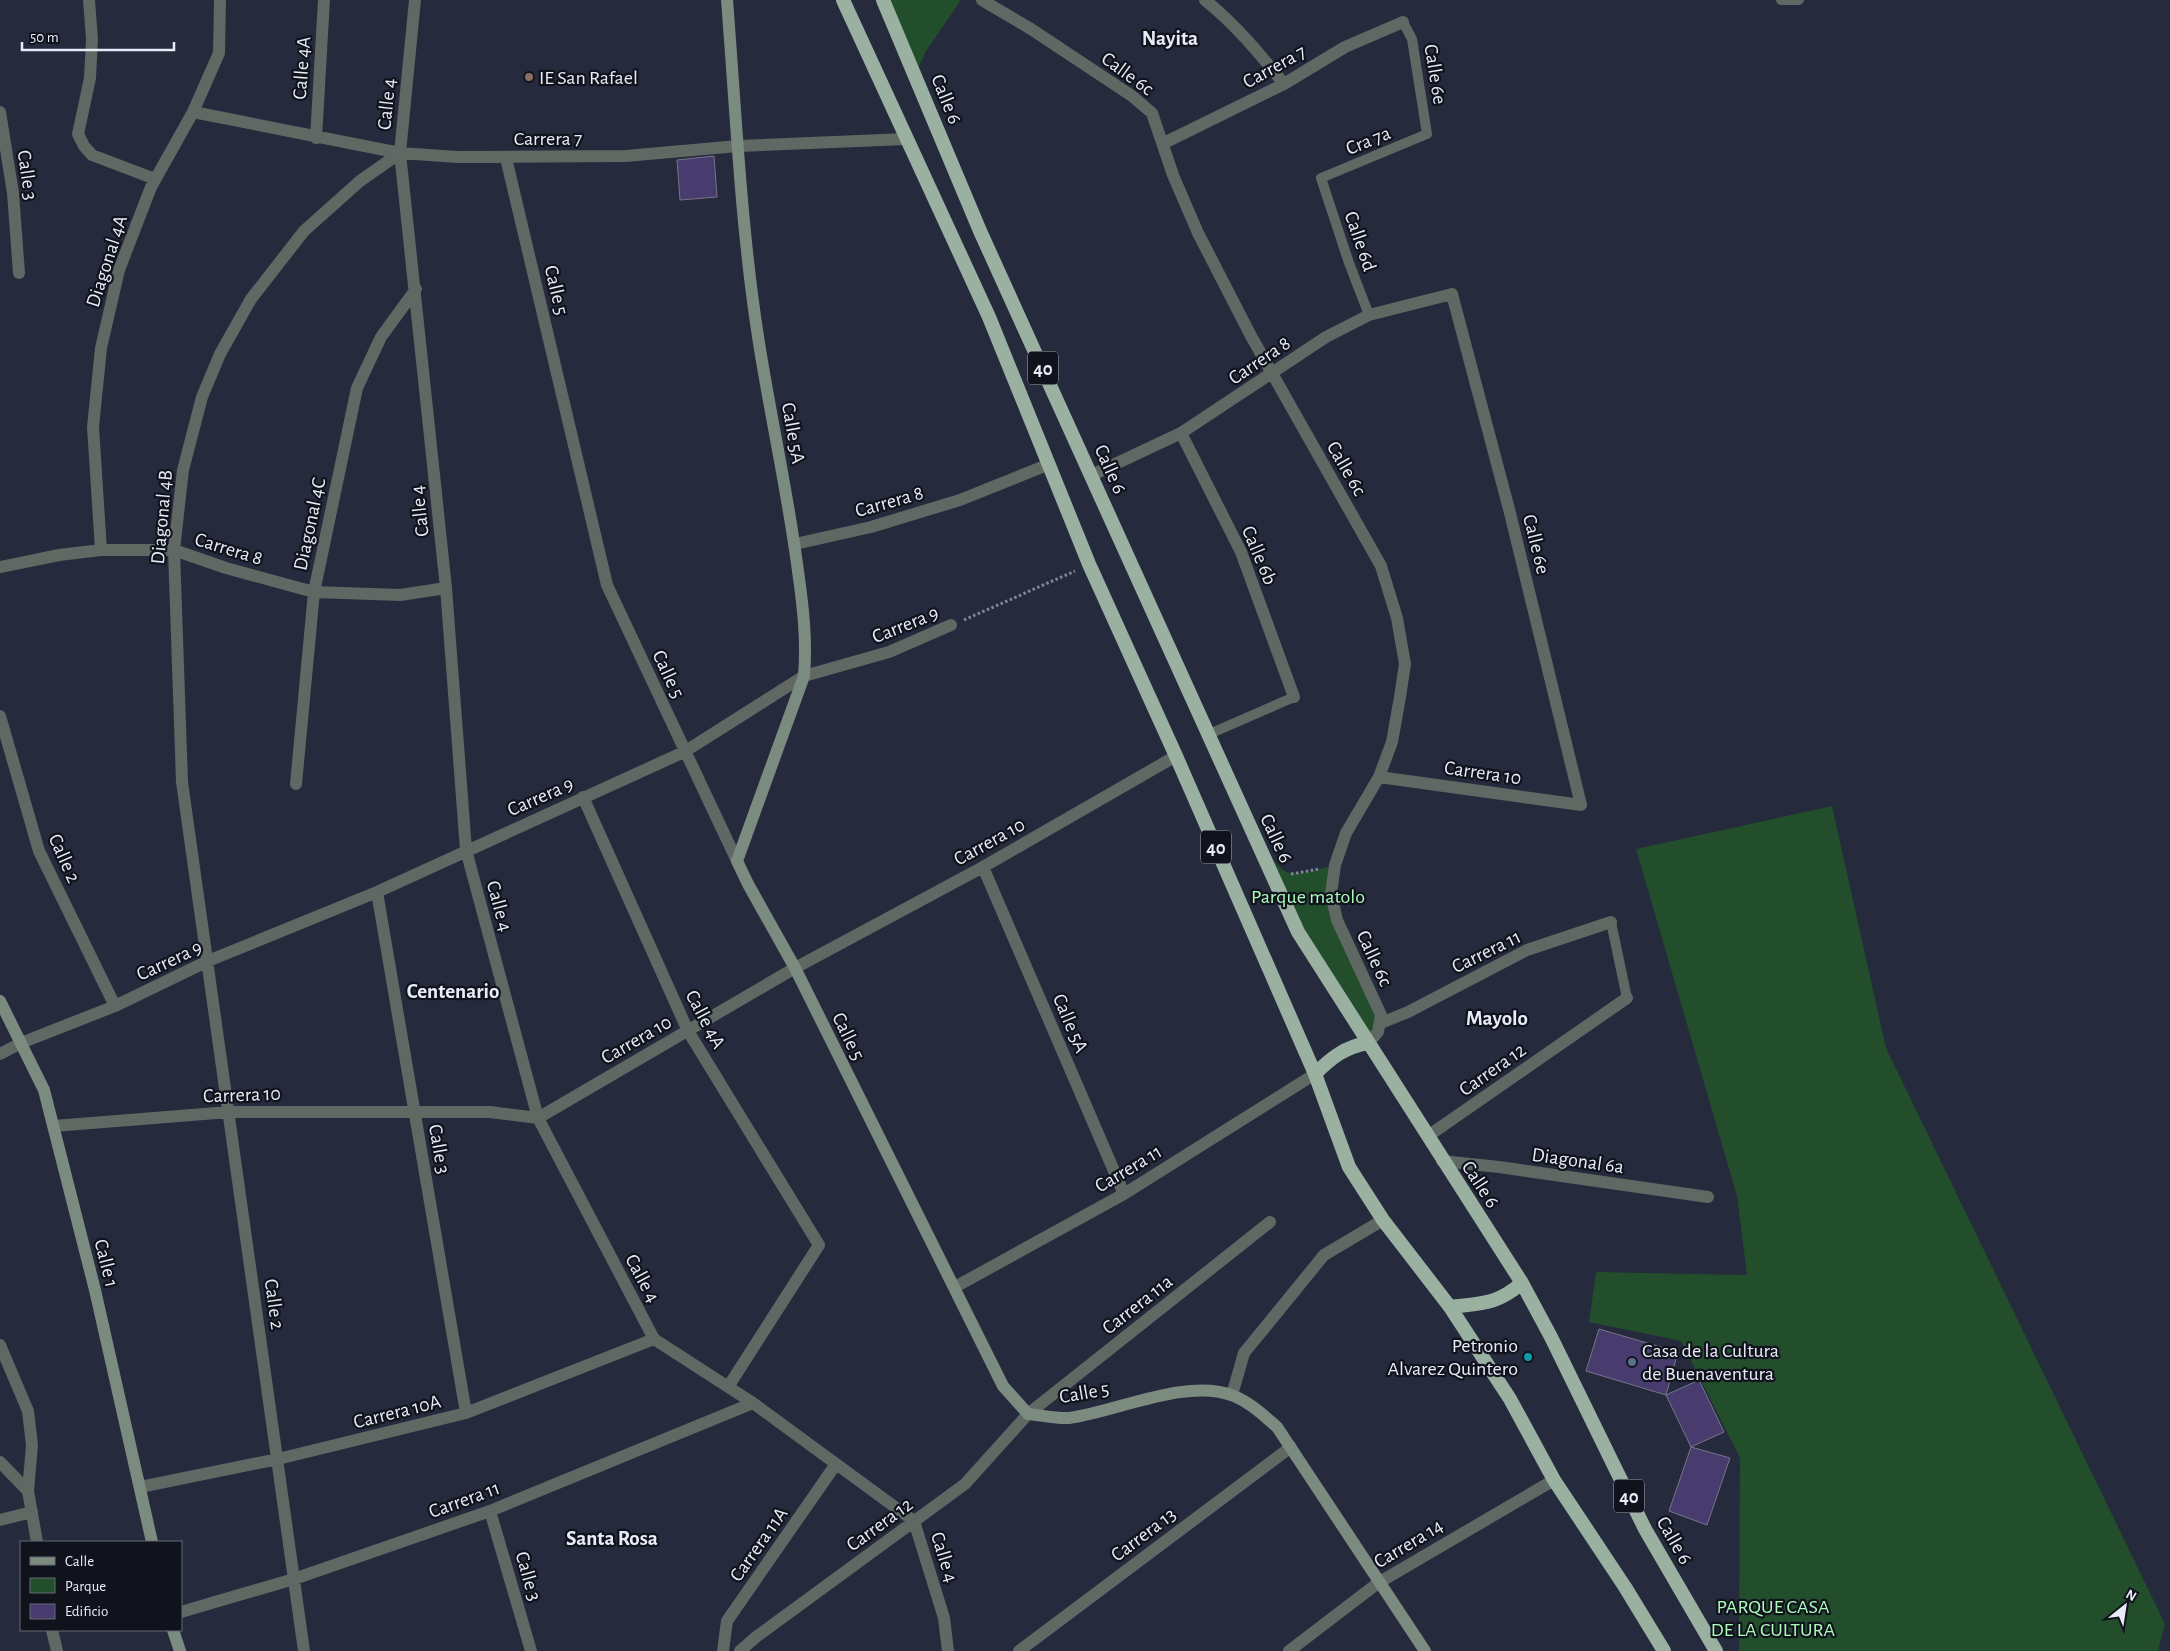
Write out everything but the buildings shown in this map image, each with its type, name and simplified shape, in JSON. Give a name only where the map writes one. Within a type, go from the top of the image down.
[{"type":"highway","name":"40","points":[[843,0],[989,317],[1047,465],[1089,564],[1176,756],[1315,1074],[1349,1167],[1383,1220],[1450,1307],[1510,1400],[1554,1480],[1625,1587],[1664,1651]]},
{"type":"highway","name":"Calle 6","points":[[883,0],[980,232],[1298,932],[1442,1161],[1522,1283],[1551,1337],[1645,1529],[1716,1651]]},
{"type":"highway","points":[[1315,1074],[1338,1052],[1368,1043]]},
{"type":"highway","points":[[1450,1307],[1486,1303],[1506,1296],[1522,1283]]},
{"type":"main road","name":"Calle 5A","points":[[727,0],[745,231],[758,342],[795,544],[805,622],[804,676],[737,861]]},
{"type":"main road","name":"Calle 5","points":[[737,861],[795,968],[1003,1386],[1028,1414],[1069,1418],[1145,1398],[1198,1391],[1232,1395],[1250,1404],[1277,1427],[1378,1583],[1425,1651]]},
{"type":"main road","name":"Calle 1","points":[[0,1001],[44,1090],[95,1290],[152,1541]]},
{"type":"main road","points":[[173,1631],[180,1651]]},
{"type":"street","points":[[89,0],[92,39],[90,78],[78,134],[84,146],[92,155],[155,180]]},
{"type":"street","name":"Diagonal 4A","points":[[101,550],[93,427],[101,348],[119,270],[155,180],[193,112],[219,53],[220,0]]},
{"type":"street","name":"Calle 4A","points":[[316,138],[324,0]]},
{"type":"street","name":"Calle 4","points":[[416,0],[400,153],[416,289],[446,588],[466,850],[538,1118],[654,1339],[753,1403],[914,1521],[944,1618],[948,1651]]},
{"type":"street","name":"Calle 6c","points":[[982,0],[1031,29],[1132,96],[1152,113],[1164,143],[1173,175],[1198,233],[1272,374],[1381,566],[1397,618],[1405,664],[1392,742],[1380,777],[1346,833],[1335,865],[1331,894],[1337,920],[1381,1015],[1381,1023]]},
{"type":"street","points":[[1205,0],[1235,27],[1284,84]]},
{"type":"street","name":"Carrera 7","points":[[1164,143],[1284,84],[1344,48],[1403,22]]},
{"type":"street","name":"Calle 3","points":[[0,112],[13,194],[19,273]]},
{"type":"street","name":"Carrera 7","points":[[193,112],[316,138],[400,153],[457,157],[626,156],[738,146],[906,139]]},
{"type":"street","name":"Diagonal 4B","points":[[208,961],[182,782],[174,550],[183,470],[202,397],[220,354],[251,299],[304,231],[360,181],[400,153]]},
{"type":"street","name":"Calle 5","points":[[506,158],[607,585],[684,752],[737,861]]},
{"type":"street","points":[[0,196],[13,194]]},
{"type":"street","name":"Diagonal 4C","points":[[296,784],[314,592],[357,388],[381,337],[416,289]]},
{"type":"street","name":"Carrera 8","points":[[1092,475],[1181,432],[1326,337],[1369,315],[1452,294]]},
{"type":"street","name":"Calle 6e","points":[[1452,294],[1510,513],[1581,805]]},
{"type":"street","name":"Calle 6b","points":[[1181,432],[1240,552],[1294,697]]},
{"type":"street","name":"Carrera 8","points":[[795,544],[871,527],[960,500],[1047,465]]},
{"type":"street","name":"Carrera 8","points":[[0,568],[59,555],[101,550],[174,550],[314,592],[400,595],[446,588]]},
{"type":"street","name":"Carrera 9","points":[[0,1054],[21,1043],[116,1006],[208,961],[376,892],[684,752],[804,676],[889,652],[951,625]]},
{"type":"street","name":"Calle 2","points":[[0,716],[39,851],[116,1006]]},
{"type":"street","name":"Carrera 10","points":[[54,1126],[229,1112],[490,1112],[538,1118],[795,968],[983,867],[1176,756]]},
{"type":"street","name":"Carrera 10","points":[[1380,777],[1581,805]]},
{"type":"street","name":"Calle 4A","points":[[583,797],[688,1031],[819,1245],[728,1387]]},
{"type":"street","name":"Calle 5A","points":[[983,867],[1124,1194]]},
{"type":"street","name":"Calle 3","points":[[376,892],[466,1413]]},
{"type":"street","name":"Carrera 11","points":[[1381,1023],[1408,1012],[1527,950],[1611,922]]},
{"type":"street","name":"Calle 2","points":[[208,961],[304,1651]]},
{"type":"street","name":"Carrera 12","points":[[1428,1136],[1627,998]]},
{"type":"street","points":[[1368,1043],[1378,1032],[1381,1023]]},
{"type":"street","name":"Carrera 11","points":[[955,1287],[1124,1194],[1315,1074]]},
{"type":"street","name":"Diagonal 6a","points":[[1442,1161],[1499,1167],[1708,1197]]},
{"type":"street","points":[[1232,1395],[1244,1353],[1324,1255],[1383,1220]]},
{"type":"street","name":"Carrera 11a","points":[[1028,1414],[1270,1222]]},
{"type":"street","name":"Carrera 10A","points":[[140,1487],[278,1459],[466,1413],[654,1339]]},
{"type":"street","points":[[0,1345],[28,1411],[32,1445],[28,1491],[37,1541]]},
{"type":"street","name":"Carrera 11","points":[[182,1612],[294,1579],[490,1510],[753,1403]]},
{"type":"street","name":"Carrera 12","points":[[740,1651],[756,1637],[965,1484],[1028,1414]]},
{"type":"street","name":"Carrera 13","points":[[1025,1650],[1291,1447]]},
{"type":"street","points":[[0,1462],[28,1491]]},
{"type":"street","name":"Carrera 11A","points":[[723,1651],[728,1620],[836,1464]]},
{"type":"street","name":"Carrera 14","points":[[1289,1651],[1378,1583],[1554,1480]]},
{"type":"street","name":"Calle 3","points":[[490,1510],[531,1651]]},
{"type":"street","points":[[0,1520],[32,1512]]},
{"type":"street","points":[[52,1631],[57,1651]]},
{"type":"lane","points":[[1781,0],[1799,0]]},
{"type":"lane","name":"Calle 6e","points":[[1403,22],[1412,39],[1427,134]]},
{"type":"lane","name":"Cra 7a","points":[[1321,178],[1427,134]]},
{"type":"lane","name":"Calle 6d","points":[[1321,178],[1348,263],[1369,315]]},
{"type":"lane","points":[[1207,735],[1294,697]]},
{"type":"lane","points":[[1611,922],[1627,998]]},
{"type":"path","name":"Carrera 9","points":[[951,625],[1089,564]]},
{"type":"path","points":[[1287,872],[1294,875],[1335,865]]},
{"type":"green space","points":[[883,0],[961,0],[926,51],[915,75]]},
{"type":"green space","name":"PARQUE CASA DE LA CULTURA","points":[[1832,806],[1886,1048],[2165,1624],[2158,1651],[1739,1651],[1740,1458],[1681,1341],[1589,1322],[1596,1272],[1747,1275],[1737,1196],[1636,849]]},
{"type":"green space","name":"Parque matolo","points":[[1255,840],[1275,863],[1289,872],[1306,872],[1335,865],[1331,894],[1381,1015],[1368,1043],[1298,932]]},
{"type":"place","name":"IE San Rafael","points":[[529,77]]},
{"type":"place","name":"Petronio Alvarez Quintero","points":[[1528,1357]]},
{"type":"place","name":"Casa de la Cultura de Buenaventura","points":[[1632,1362]]},
{"type":"district","name":"Nayita","points":[[1170,38]]},
{"type":"district","name":"Centenario","points":[[453,991]]},
{"type":"district","name":"Mayolo","points":[[1497,1018]]},
{"type":"district","name":"Santa Rosa","points":[[612,1538]]}]
